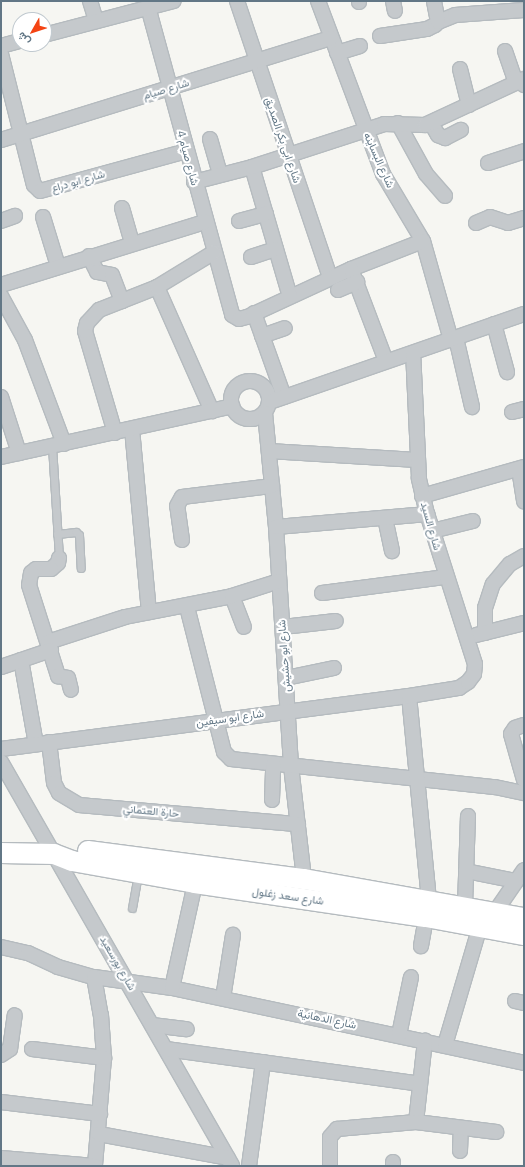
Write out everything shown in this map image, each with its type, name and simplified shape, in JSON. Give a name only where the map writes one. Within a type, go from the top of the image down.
[{"type":"street","points":[[90,1],[96,21]]},
{"type":"street","points":[[52,33],[153,4],[174,1]]},
{"type":"street","name":"شارع ابى بكر الصديق","points":[[237,1],[330,278]]},
{"type":"street","name":"شارع البساينه","points":[[318,1],[383,174],[423,241],[472,407]]},
{"type":"street","points":[[434,1],[438,22]]},
{"type":"street","name":"شارع صيام 4","points":[[153,4],[169,88],[228,308],[232,315],[239,319],[254,314]]},
{"type":"street","points":[[380,36],[427,28],[455,15],[524,10]]},
{"type":"street","name":"شارع صيام","points":[[1,140],[331,38]]},
{"type":"street","points":[[1,46],[12,43]]},
{"type":"street","points":[[337,53],[360,46]]},
{"type":"street","points":[[505,51],[514,77],[523,82]]},
{"type":"street","name":"شارع ابو دراع","points":[[1,54],[34,185],[40,191],[186,151]]},
{"type":"street","points":[[460,69],[469,105]]},
{"type":"street","points":[[194,182],[252,167],[366,130],[398,123],[417,126],[431,123],[523,82]]},
{"type":"street","points":[[398,123],[426,174],[445,196]]},
{"type":"street","points":[[431,123],[438,135],[445,138],[461,130]]},
{"type":"street","points":[[210,139],[220,175]]},
{"type":"street","points":[[488,163],[524,151]]},
{"type":"street","points":[[252,167],[290,297]]},
{"type":"street","points":[[122,208],[132,243]]},
{"type":"street","points":[[239,220],[266,214]]},
{"type":"street","points":[[1,221],[15,216]]},
{"type":"street","points":[[43,217],[58,266]]},
{"type":"street","points":[[476,223],[490,217],[508,223],[524,218]]},
{"type":"street","points":[[1,285],[89,256],[205,222]]},
{"type":"street","points":[[284,397],[254,314],[330,278],[423,241]]},
{"type":"street","points":[[251,257],[276,249]]},
{"type":"street","points":[[115,433],[85,331],[92,315],[157,287],[213,253]]},
{"type":"street","points":[[89,256],[98,272],[112,275],[122,302]]},
{"type":"street","points":[[351,269],[386,361]]},
{"type":"street","points":[[338,290],[357,282]]},
{"type":"street","points":[[157,287],[212,411]]},
{"type":"street","points":[[1,296],[25,340],[58,445]]},
{"type":"street","points":[[267,407],[267,390],[258,382],[251,381],[239,384],[232,394],[232,406],[244,418],[255,419],[267,407],[284,397],[524,314]]},
{"type":"street","points":[[494,324],[507,372]]},
{"type":"street","points":[[262,336],[285,328]]},
{"type":"street","name":"شارع السيد","points":[[413,353],[417,460],[422,496],[446,577],[475,664],[474,674],[459,688]]},
{"type":"street","points":[[1,397],[20,453]]},
{"type":"street","points":[[1,457],[232,406]]},
{"type":"street","name":"شارع ابو حشيش","points":[[267,407],[268,451],[276,528],[291,766],[305,899]]},
{"type":"street","points":[[132,429],[149,612]]},
{"type":"street","points":[[268,451],[417,460]]},
{"type":"street","points":[[422,496],[521,468],[524,502]]},
{"type":"street","points":[[182,540],[177,506],[182,497],[272,486]]},
{"type":"street","points":[[276,528],[427,514]]},
{"type":"street","points":[[385,518],[392,551]]},
{"type":"street","points":[[432,531],[473,521]]},
{"type":"street","points":[[485,633],[485,608],[493,584],[510,564],[524,556]]},
{"type":"street","points":[[58,558],[55,567],[36,570],[28,578],[58,676],[68,678],[71,690]]},
{"type":"street","points":[[322,593],[446,577]]},
{"type":"street","points":[[1,667],[21,660],[103,623],[149,612],[187,607],[232,596],[279,581]]},
{"type":"street","points":[[232,596],[244,627]]},
{"type":"street","points":[[187,607],[224,752],[231,759],[524,792]]},
{"type":"street","points":[[283,627],[336,621]]},
{"type":"street","points":[[466,638],[524,623]]},
{"type":"street","name":"حارة العتماني","points":[[21,660],[42,743],[54,783],[59,793],[79,805],[298,824]]},
{"type":"street","points":[[286,678],[334,668]]},
{"type":"street","name":"شارع ابو سيفين","points":[[1,749],[409,696],[459,688]]},
{"type":"street","points":[[409,696],[428,909],[421,946]]},
{"type":"street","points":[[524,725],[515,728],[511,734],[524,780]]},
{"type":"street","name":"شارع بورسعيد","points":[[1,762],[128,981],[230,1162]]},
{"type":"street","points":[[272,800],[273,764]]},
{"type":"street","points":[[465,906],[468,816]]},
{"type":"street","name":"شارع سعد زغلول","points":[[1,853],[54,854],[71,849],[304,879],[428,909],[480,926],[524,935]]},
{"type":"street","name":"شارع سعد زغلول","points":[[54,854],[72,861],[195,883],[305,899],[428,909],[465,906],[524,918]]},
{"type":"street","points":[[466,871],[520,876],[495,912]]},
{"type":"street","points":[[172,988],[195,883]]},
{"type":"street","points":[[445,1045],[480,926]]},
{"type":"street","points":[[222,998],[233,935]]},
{"type":"street","name":"شارع الدهانية","points":[[1,947],[28,953],[58,967],[94,977],[172,988],[222,998],[425,1040],[524,1063]]},
{"type":"street","points":[[1,1158],[95,1166],[104,1058],[101,1015],[94,977]]},
{"type":"street","points":[[399,1035],[411,977]]},
{"type":"street","points":[[1,1055],[10,1049],[15,1015]]},
{"type":"street","points":[[152,1025],[187,1029]]},
{"type":"street","points":[[416,1122],[425,1040]]},
{"type":"street","points":[[32,1049],[104,1058]]},
{"type":"street","points":[[166,1049],[420,1084]]},
{"type":"street","points":[[249,1166],[263,1062]]},
{"type":"street","points":[[1,1102],[100,1114]]},
{"type":"street","points":[[330,1166],[330,1137],[336,1129],[416,1122],[496,1132]]},
{"type":"street","points":[[460,1151],[461,1128]]},
{"type":"street","points":[[98,1134],[230,1162]]},
{"type":"lane","points":[[58,445],[58,558]]},
{"type":"lane","points":[[57,534],[76,532],[80,534],[81,568]]},
{"type":"lane","points":[[132,908],[139,873]]}]
